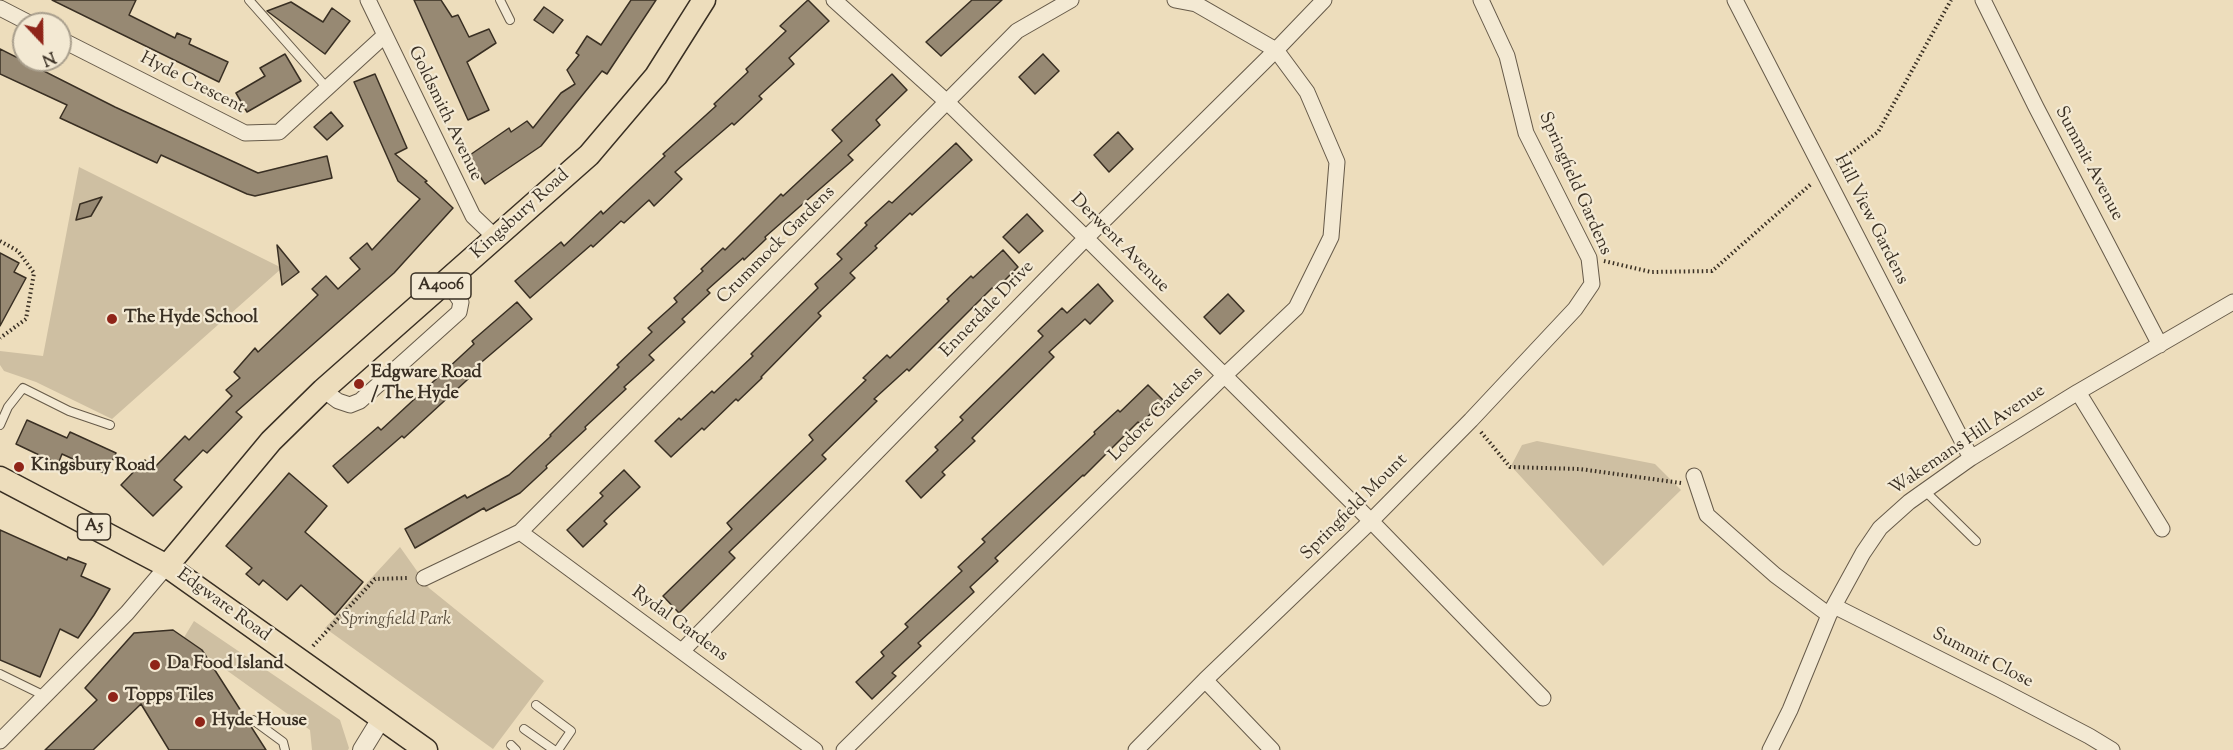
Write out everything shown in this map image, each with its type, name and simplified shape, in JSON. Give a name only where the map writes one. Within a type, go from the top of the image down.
[{"type":"main road","name":"Kingsbury Road","points":[[167,566],[271,441],[323,390],[589,155],[656,76],[704,0]]},
{"type":"main road","name":"A5","points":[[0,478],[167,566]]},
{"type":"main road","name":"Edgware Road","points":[[167,566],[426,750]]},
{"type":"street","name":"Goldsmith Avenue","points":[[368,0],[473,216],[496,238]]},
{"type":"street","name":"Derwent Avenue","points":[[834,0],[947,102],[1086,238],[1371,521],[1543,699]]},
{"type":"street","name":"Crummock Gardens","points":[[424,578],[520,532],[1017,30],[1071,0]]},
{"type":"street","points":[[1175,0],[1196,4],[1276,50]]},
{"type":"street","name":"Ennerdale Drive","points":[[682,651],[1086,238],[1324,0]]},
{"type":"street","name":"Springfield Gardens","points":[[1481,0],[1507,56],[1526,133],[1588,258],[1592,284]]},
{"type":"street","name":"Hill View Gardens","points":[[1735,0],[1971,458]]},
{"type":"street","name":"Summit Avenue","points":[[1983,0],[2160,345]]},
{"type":"street","name":"Hyde Crescent","points":[[72,45],[245,133],[279,132],[384,36]]},
{"type":"street","name":"Lodore Gardens","points":[[844,750],[1296,308],[1331,237],[1337,162],[1307,92],[1276,50]]},
{"type":"street","points":[[323,390],[338,401],[350,405],[360,401],[459,312],[461,302],[447,280]]},
{"type":"street","name":"Springfield Mount","points":[[1136,750],[1471,420],[1575,309],[1592,284]]},
{"type":"street","name":"Wakemans Hill Avenue","points":[[1770,750],[1790,710],[1831,611],[1863,552],[1880,528],[1895,514],[1971,458],[2078,392],[2233,302]]},
{"type":"street","points":[[2078,392],[2162,529]]},
{"type":"street","name":"Summit Close","points":[[1695,481],[1707,515],[1775,575],[1831,611],[2019,699],[2112,750]]},
{"type":"street","name":"Rydal Gardens","points":[[520,532],[815,750]]},
{"type":"street","points":[[0,741],[127,613],[167,566]]},
{"type":"street","points":[[1205,680],[1272,750]]},
{"type":"street","points":[[362,750],[381,719]]},
{"type":"lane","points":[[249,0],[327,88]]},
{"type":"lane","points":[[500,0],[510,20]]},
{"type":"lane","points":[[0,425],[8,407],[23,388],[69,411],[111,425]]},
{"type":"lane","points":[[1925,491],[1976,541]]},
{"type":"lane","points":[[0,674],[45,696]]},
{"type":"lane","points":[[536,705],[571,731],[558,750]]},
{"type":"lane","points":[[253,720],[283,742],[285,750]]},
{"type":"lane","points":[[524,729],[554,750]]},
{"type":"path","points":[[1588,258],[1651,272],[1712,271],[1824,173],[1878,132],[1951,0]]},
{"type":"path","points":[[0,241],[18,251],[34,273],[26,319],[0,338]]},
{"type":"path","points":[[1471,420],[1510,467],[1580,469],[1695,481]]},
{"type":"path","points":[[299,660],[375,579],[424,578]]},
{"type":"green space","name":"The Hyde School","points":[[79,167],[282,268],[112,419],[36,382],[4,371],[0,365],[0,351],[43,356]]},
{"type":"green space","points":[[1537,441],[1655,464],[1681,490],[1603,566],[1511,466],[1522,445]]},
{"type":"green space","name":"Springfield Park","points":[[400,547],[429,588],[544,681],[493,749],[325,628]]},
{"type":"green space","points":[[194,621],[340,720],[348,750],[312,750],[310,730],[183,639]]},
{"type":"building","points":[[52,0],[136,0],[129,15],[175,38],[177,33],[191,39],[189,44],[228,62],[219,82]]},
{"type":"building","points":[[414,0],[441,0],[452,17],[458,15],[469,37],[489,29],[496,43],[467,62],[489,110],[468,120]]},
{"type":"building","points":[[631,0],[656,0],[607,74],[602,71],[541,146],[485,184],[467,157],[509,128],[511,132],[527,121],[533,128],[561,93],[575,84],[567,70],[579,55],[576,53],[587,36],[601,45]]},
{"type":"building","points":[[808,0],[829,21],[789,58],[794,64],[759,96],[762,99],[734,125],[732,123],[675,172],[682,179],[654,206],[649,200],[624,223],[621,221],[593,247],[591,245],[530,298],[515,281],[561,242],[564,246],[601,211],[603,214],[665,156],[663,154],[716,106],[714,104],[748,72],[746,69],[786,31],[780,26]]},
{"type":"building","points":[[972,0],[1002,0],[941,56],[926,42]]},
{"type":"building","points":[[291,2],[323,22],[332,8],[350,21],[325,54],[267,11]]},
{"type":"building","points":[[544,7],[563,20],[553,33],[534,20]]},
{"type":"building","points":[[0,49],[12,55],[12,72],[46,72],[115,107],[258,173],[327,156],[332,178],[255,196],[247,194],[161,155],[157,163],[60,118],[67,105],[0,74]]},
{"type":"building","points":[[285,54],[301,81],[247,112],[236,93],[265,76],[260,68]]},
{"type":"building","points":[[1043,54],[1059,71],[1035,94],[1019,77]]},
{"type":"building","points":[[375,74],[407,148],[395,154],[427,181],[425,182],[453,208],[394,273],[236,412],[242,417],[207,453],[203,450],[174,480],[182,487],[153,516],[121,485],[145,460],[153,469],[185,436],[189,440],[232,396],[226,390],[240,378],[234,372],[255,348],[258,352],[318,295],[312,289],[326,276],[338,289],[360,269],[350,258],[367,243],[372,250],[420,199],[398,181],[354,82]]},
{"type":"building","points":[[892,74],[907,90],[876,120],[880,125],[848,155],[853,160],[765,237],[766,239],[744,260],[743,258],[707,290],[710,293],[682,319],[685,322],[649,355],[654,360],[624,387],[626,389],[546,466],[547,468],[520,493],[486,511],[484,508],[415,548],[405,529],[465,495],[467,498],[509,475],[551,436],[619,367],[617,365],[652,332],[648,328],[677,302],[674,298],[703,271],[701,269],[723,248],[725,250],[781,194],[783,196],[842,141],[832,130]]},
{"type":"building","points":[[331,112],[343,126],[327,140],[314,127]]},
{"type":"building","points":[[1118,132],[1133,149],[1109,172],[1094,155]]},
{"type":"building","points":[[956,143],[972,160],[875,246],[877,248],[850,273],[855,278],[818,313],[821,316],[762,378],[671,457],[655,441],[712,391],[714,393],[753,356],[751,354],[818,288],[815,284],[842,259],[837,254],[867,225],[865,223],[889,201],[892,203]]},
{"type":"building","points":[[102,197],[91,216],[76,220],[80,204]]},
{"type":"building","points":[[1027,214],[1043,231],[1019,253],[1003,237]]},
{"type":"building","points":[[277,245],[299,272],[282,285]]},
{"type":"building","points":[[1003,250],[1018,267],[995,290],[992,288],[909,371],[907,369],[874,399],[877,401],[822,455],[826,459],[729,552],[735,558],[679,613],[663,596],[732,529],[727,523],[813,440],[809,435],[866,380],[863,378],[887,355],[890,358],[949,301],[947,299],[971,276],[973,278]]},
{"type":"building","points":[[0,253],[19,263],[14,272],[26,278],[0,326]]},
{"type":"building","points":[[1098,284],[1113,301],[1090,324],[1085,319],[1049,352],[1054,357],[972,438],[975,441],[942,472],[945,475],[921,498],[906,481],[938,450],[935,447],[963,420],[960,417],[1043,336],[1038,331],[1062,308],[1067,313]]},
{"type":"building","points":[[1228,294],[1244,311],[1220,334],[1204,317]]},
{"type":"building","points":[[517,302],[532,319],[477,366],[479,369],[404,438],[402,436],[348,483],[333,466],[378,427],[381,430],[474,344],[472,341]]},
{"type":"building","points":[[1148,385],[1164,401],[1140,424],[1138,422],[1084,476],[995,558],[998,561],[970,587],[974,592],[918,643],[921,646],[892,673],[896,676],[872,699],[856,682],[884,656],[881,652],[908,627],[905,624],[962,571],[958,567],[985,542],[982,539],[1095,434],[1094,432],[1118,410],[1120,412]]},
{"type":"building","points":[[27,420],[67,438],[70,432],[116,453],[106,474],[62,454],[58,464],[16,444]]},
{"type":"building","points":[[624,470],[640,487],[604,521],[607,524],[583,547],[567,530],[603,496],[600,493]]},
{"type":"building","points":[[289,473],[327,506],[305,532],[363,582],[335,615],[301,585],[287,600],[263,580],[259,585],[246,574],[252,568],[226,546]]},
{"type":"building","points":[[0,530],[67,560],[68,557],[86,564],[81,576],[110,589],[78,638],[60,629],[40,677],[0,660]]},
{"type":"building","points":[[173,630],[202,650],[266,750],[169,750],[141,704],[93,750],[45,750],[97,700],[85,688],[134,633]]},
{"type":"place","name":"The Hyde School","points":[[112,319]]},
{"type":"place","name":"Edgware Road / The Hyde","points":[[359,384]]},
{"type":"place","name":"Kingsbury Road","points":[[19,467]]},
{"type":"place","name":"Da Food Island","points":[[155,665]]},
{"type":"place","name":"Topps Tiles","points":[[113,697]]},
{"type":"place","name":"Hyde House","points":[[200,722]]}]
